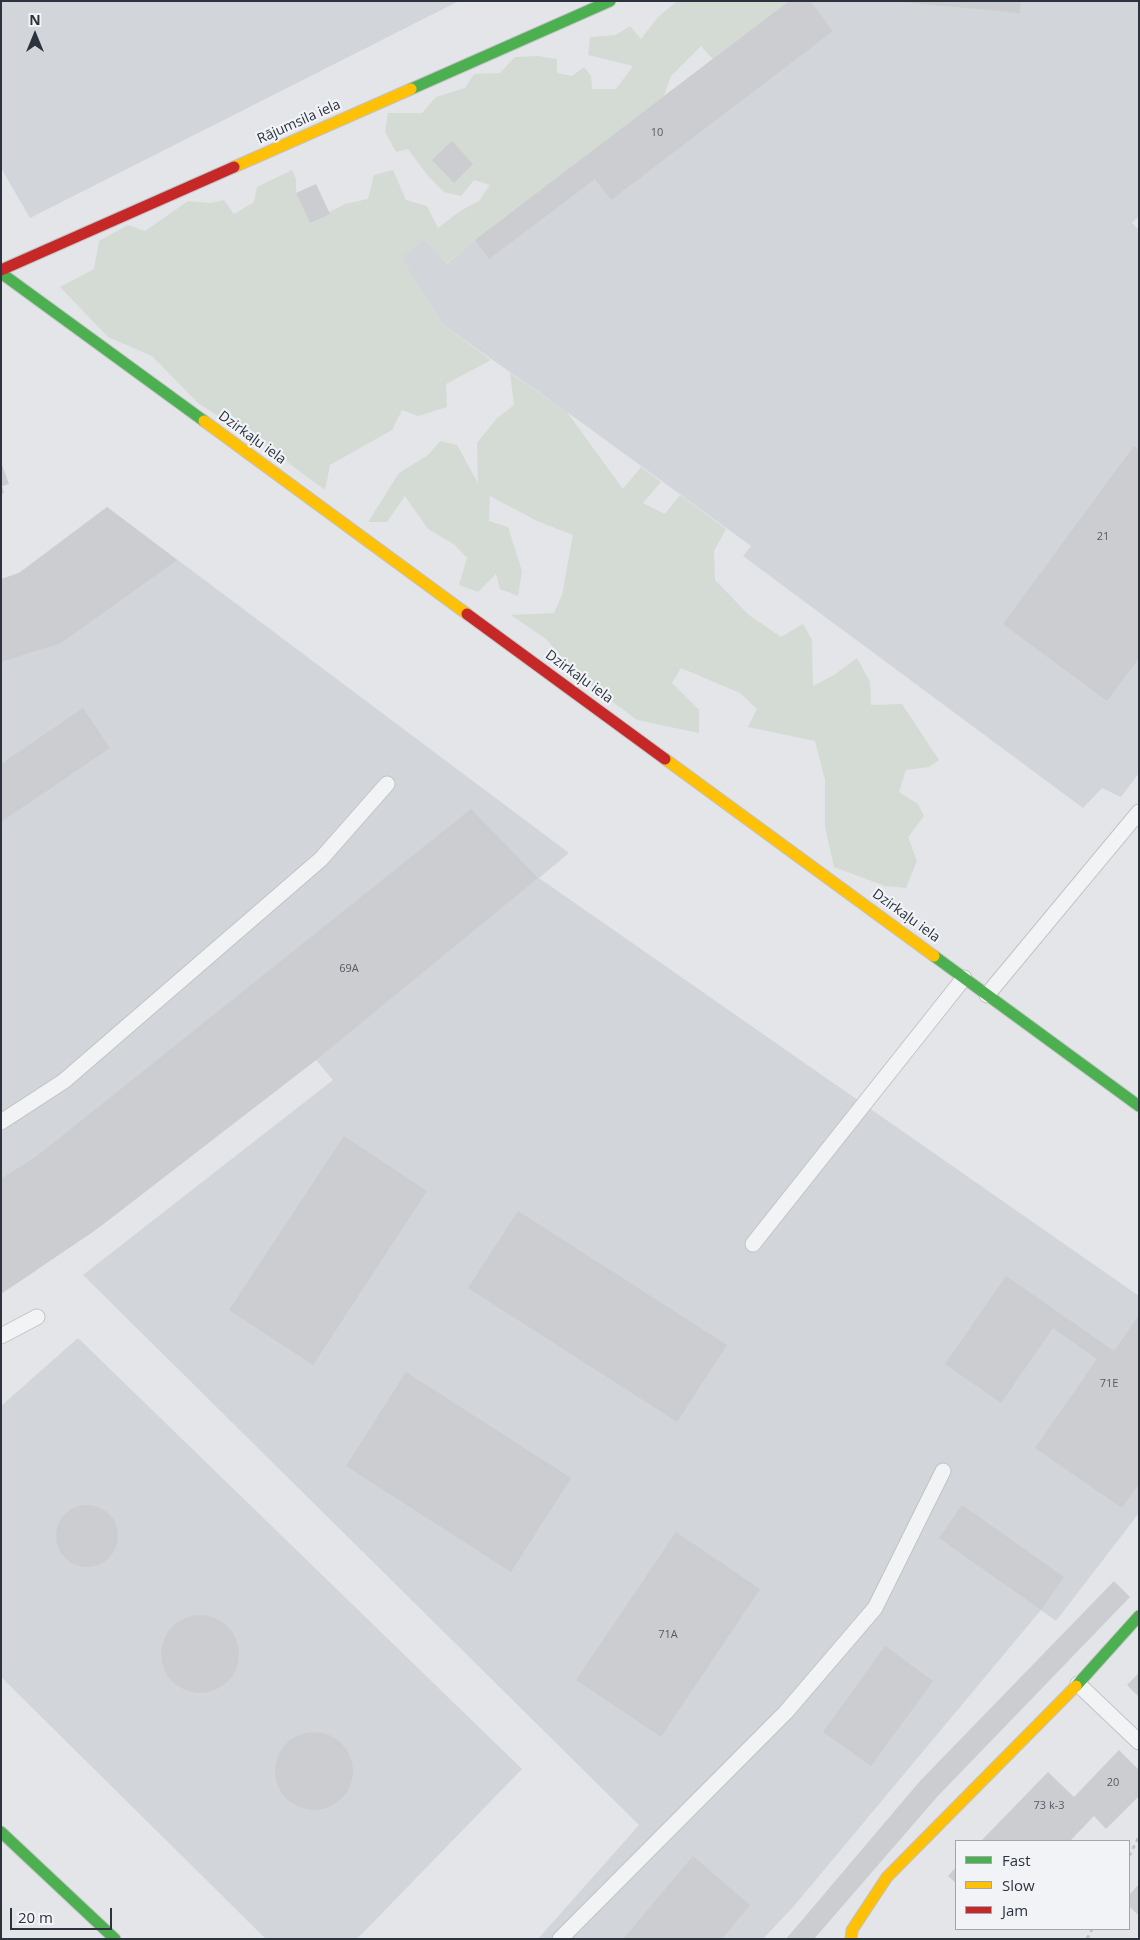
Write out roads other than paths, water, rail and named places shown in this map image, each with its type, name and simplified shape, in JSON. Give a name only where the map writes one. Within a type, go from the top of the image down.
[{"type":"street","name":"Rājumsila iela","points":[[1,271],[610,1]]},
{"type":"street","name":"Dzirkaļu iela","points":[[1,271],[1139,1106]]},
{"type":"street","points":[[851,1939],[852,1930],[887,1877],[1078,1684],[1139,1616]]},
{"type":"street","points":[[1,1832],[114,1939]]},
{"type":"lane","points":[[1,1122],[64,1081],[321,859],[387,784]]},
{"type":"lane","points":[[987,994],[1139,812]]},
{"type":"lane","points":[[753,1244],[964,978]]},
{"type":"lane","points":[[1,1336],[37,1317]]},
{"type":"lane","points":[[560,1939],[786,1712],[875,1608],[943,1471]]},
{"type":"lane","points":[[1078,1684],[1139,1742]]}]
